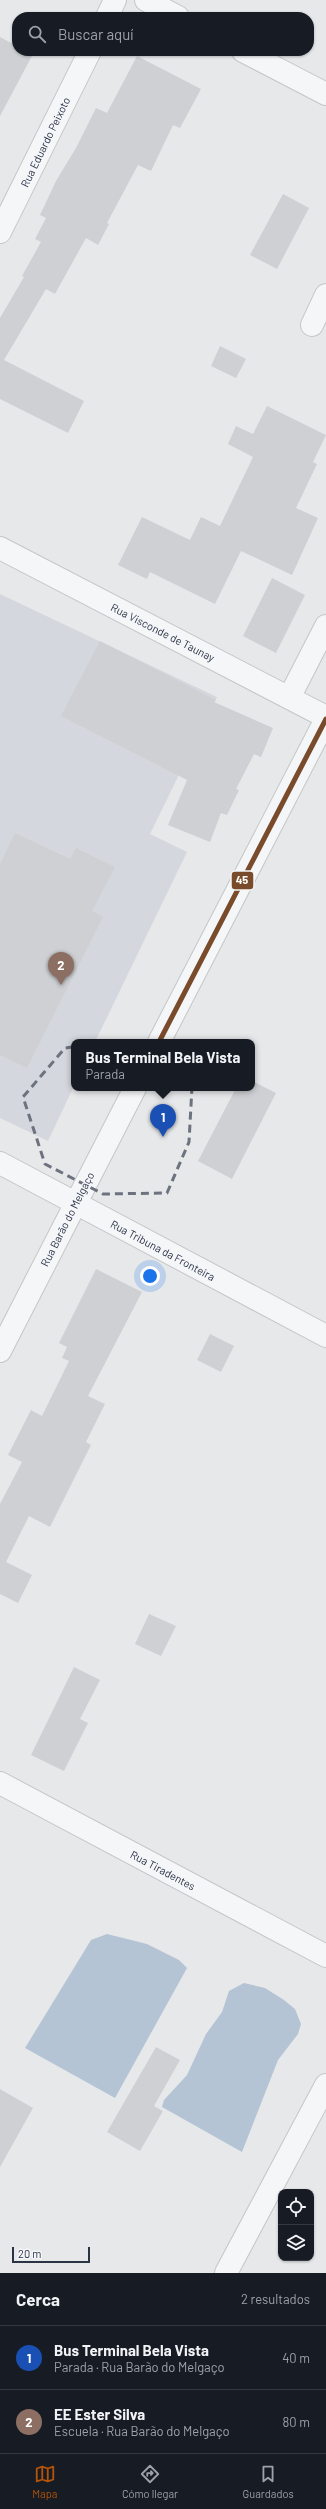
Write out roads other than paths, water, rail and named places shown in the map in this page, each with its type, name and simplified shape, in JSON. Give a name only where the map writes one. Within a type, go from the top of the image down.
[{"type":"street","points":[[109,12],[115,0]]},
{"type":"street","points":[[146,0],[169,12]]},
{"type":"street","name":"Rua Eduardo Peixoto","points":[[3,219],[87,56]]},
{"type":"street","points":[[253,56],[326,94]]},
{"type":"street","points":[[312,326],[326,295]]},
{"type":"street","name":"Rua Visconde de Taunay","points":[[0,548],[326,718]]},
{"type":"street","points":[[289,698],[326,626]]},
{"type":"street","points":[[161,1039],[326,718]]},
{"type":"street","name":"Rua Barão do Melgaço","points":[[0,1351],[133,1091]]},
{"type":"street","name":"Rua Tribuna da Fronteira","points":[[0,1163],[326,1336]]},
{"type":"street","name":"Rua Tiradentes","points":[[0,1783],[326,1956]]},
{"type":"street","points":[[226,2273],[326,2085]]},
{"type":"water","points":[[107,1934],[147,1944],[179,1960],[187,1968],[115,2098],[25,2048],[91,1940]]},
{"type":"water","points":[[244,1983],[265,1988],[284,2000],[295,2009],[301,2024],[298,2034],[278,2060],[242,2152],[162,2107],[164,2100],[187,2075],[206,2034],[222,2012],[229,1991]]},
{"type":"place","name":"EE Ester Silva","points":[[61,985]]},
{"type":"place","name":"Bus Terminal Bela Vista","points":[[163,1137]]}]
